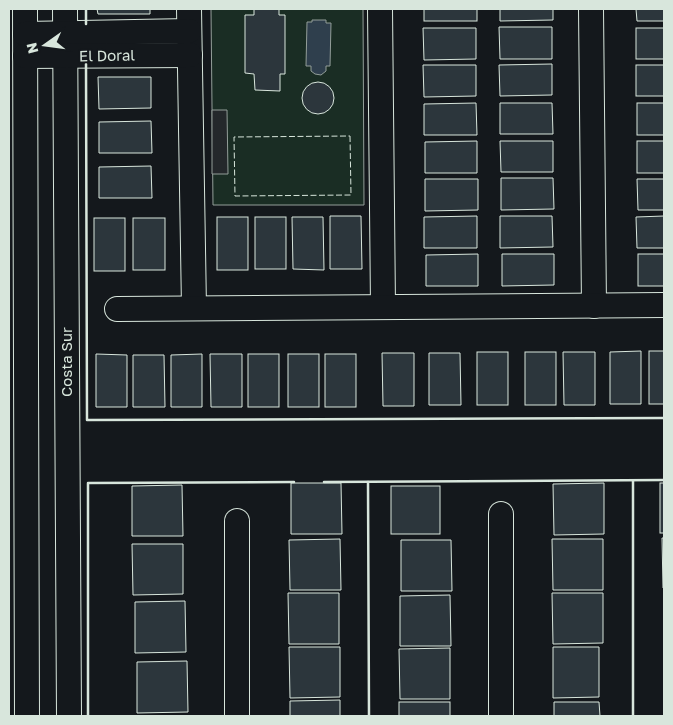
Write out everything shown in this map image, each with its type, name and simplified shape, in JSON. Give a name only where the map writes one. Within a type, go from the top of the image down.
[{"type":"street","points":[[25,9],[27,716]]},
{"type":"street","name":"Costa Sur","points":[[66,9],[69,716]]},
{"type":"street","points":[[380,9],[383,307]]},
{"type":"street","points":[[590,9],[594,306]]},
{"type":"street","points":[[189,20],[194,308]]},
{"type":"street","name":"El Doral","points":[[66,45],[189,20]]},
{"type":"street","name":"El Doral","points":[[25,45],[66,45],[190,55]]},
{"type":"street","points":[[117,309],[664,305]]},
{"type":"street","points":[[501,514],[502,716]]},
{"type":"street","points":[[237,521],[238,716]]},
{"type":"green space","points":[[211,9],[363,9],[364,205],[213,205]]},
{"type":"shaded area","points":[[212,110],[227,110],[228,174],[212,174]]},
{"type":"water","points":[[312,20],[326,20],[326,23],[331,23],[330,66],[326,66],[326,71],[321,75],[311,71],[311,66],[306,66],[307,22],[312,22]]},
{"type":"building","points":[[97,9],[150,9],[150,14],[98,14]]},
{"type":"building","points":[[254,9],[279,9],[279,15],[285,15],[285,74],[280,74],[280,91],[255,90],[254,74],[245,73],[245,15],[254,15]]},
{"type":"building","points":[[424,9],[477,9],[477,21],[424,21]]},
{"type":"building","points":[[500,9],[553,9],[553,20],[500,21]]},
{"type":"building","points":[[636,9],[664,9],[664,21],[637,21]]},
{"type":"building","points":[[499,27],[552,27],[552,59],[500,59]]},
{"type":"building","points":[[423,28],[476,28],[476,59],[424,60]]},
{"type":"building","points":[[636,28],[664,28],[664,59],[636,59]]},
{"type":"building","points":[[552,64],[552,95],[500,96],[499,65]]},
{"type":"building","points":[[423,65],[476,65],[476,96],[424,97]]},
{"type":"building","points":[[636,65],[664,65],[664,96],[636,96]]},
{"type":"building","points":[[98,77],[151,77],[151,108],[99,109]]},
{"type":"building","points":[[318,82],[324,83],[329,87],[333,92],[333,104],[329,109],[324,113],[318,114],[312,113],[307,109],[303,104],[302,98],[303,92],[307,87],[312,83]]},
{"type":"building","points":[[476,103],[477,135],[424,135],[424,104]]},
{"type":"building","points":[[500,103],[552,103],[553,134],[500,134]]},
{"type":"building","points":[[637,103],[664,103],[664,135],[637,135]]},
{"type":"building","points":[[151,121],[152,153],[99,153],[99,122]]},
{"type":"building","points":[[477,141],[477,173],[425,173],[425,142]]},
{"type":"building","points":[[500,141],[553,141],[553,172],[501,172]]},
{"type":"building","points":[[637,141],[664,141],[664,173],[637,173]]},
{"type":"building","points":[[151,166],[152,198],[99,198],[99,167]]},
{"type":"building","points":[[501,178],[553,178],[554,209],[501,210]]},
{"type":"building","points":[[425,179],[478,179],[478,210],[425,211]]},
{"type":"building","points":[[637,179],[664,179],[664,210],[638,210]]},
{"type":"building","points":[[330,216],[361,216],[362,269],[330,269]]},
{"type":"building","points":[[477,216],[477,248],[424,248],[424,217]]},
{"type":"building","points":[[500,216],[552,216],[553,247],[500,248]]},
{"type":"building","points":[[664,216],[664,248],[637,248],[636,217]]},
{"type":"building","points":[[217,217],[248,217],[248,270],[217,270]]},
{"type":"building","points":[[255,217],[286,217],[286,269],[255,269]]},
{"type":"building","points":[[292,217],[323,217],[324,270],[293,269]]},
{"type":"building","points":[[94,218],[125,218],[125,271],[94,271]]},
{"type":"building","points":[[133,218],[165,218],[165,270],[133,270]]},
{"type":"building","points":[[478,254],[478,286],[426,286],[426,255]]},
{"type":"building","points":[[502,254],[554,254],[554,285],[502,286]]},
{"type":"building","points":[[638,254],[664,254],[664,286],[638,286]]},
{"type":"building","points":[[641,351],[641,404],[610,404],[610,352]]},
{"type":"building","points":[[649,351],[664,351],[664,404],[649,404]]},
{"type":"building","points":[[477,352],[508,352],[508,405],[477,405]]},
{"type":"building","points":[[525,352],[556,352],[556,405],[525,405]]},
{"type":"building","points":[[563,352],[595,352],[595,405],[564,405]]},
{"type":"building","points":[[382,353],[414,353],[414,406],[383,406]]},
{"type":"building","points":[[429,353],[460,353],[461,405],[429,405]]},
{"type":"building","points":[[96,354],[127,355],[127,407],[96,407]]},
{"type":"building","points":[[202,354],[202,407],[171,407],[171,355]]},
{"type":"building","points":[[210,354],[242,354],[242,407],[211,407]]},
{"type":"building","points":[[248,354],[279,354],[279,407],[248,407]]},
{"type":"building","points":[[288,354],[319,354],[319,407],[288,407]]},
{"type":"building","points":[[325,354],[356,354],[356,407],[325,407]]},
{"type":"building","points":[[133,355],[164,355],[165,407],[133,407]]},
{"type":"building","points":[[291,483],[341,483],[342,534],[291,534]]},
{"type":"building","points":[[604,483],[604,534],[554,535],[553,484]]},
{"type":"building","points":[[660,483],[664,483],[664,533],[660,533]]},
{"type":"building","points":[[182,485],[183,536],[132,536],[132,486]]},
{"type":"building","points":[[391,486],[440,486],[440,534],[391,534]]},
{"type":"building","points":[[662,538],[664,538],[664,588],[663,588]]},
{"type":"building","points":[[340,539],[341,590],[290,590],[289,540]]},
{"type":"building","points":[[552,539],[603,539],[603,590],[553,590]]},
{"type":"building","points":[[401,540],[451,540],[452,591],[401,591]]},
{"type":"building","points":[[132,544],[183,544],[183,594],[133,595]]},
{"type":"building","points":[[288,593],[339,593],[339,644],[289,644]]},
{"type":"building","points":[[552,593],[603,593],[603,643],[553,644]]},
{"type":"building","points":[[450,595],[451,646],[400,646],[400,596]]},
{"type":"building","points":[[185,601],[186,652],[135,653],[135,602]]},
{"type":"building","points":[[289,647],[340,647],[340,697],[290,698]]},
{"type":"building","points":[[553,647],[599,647],[599,697],[553,698]]},
{"type":"building","points":[[450,648],[450,699],[400,699],[399,649]]},
{"type":"building","points":[[187,661],[188,712],[137,713],[137,662]]},
{"type":"building","points":[[340,700],[340,716],[290,716],[290,701]]},
{"type":"building","points":[[399,702],[450,702],[450,716],[399,716]]},
{"type":"building","points":[[554,702],[599,702],[600,716],[554,716]]},
{"type":"fence","points":[[350,136],[351,195],[235,196],[234,137],[350,136]]},
{"type":"wall","points":[[86,9],[86,24]]},
{"type":"wall","points":[[86,64],[87,420],[664,418]]},
{"type":"wall","points":[[324,482],[664,480]]},
{"type":"wall","points":[[633,481],[633,716]]},
{"type":"wall","points":[[88,716],[88,483],[294,482]]},
{"type":"wall","points":[[368,482],[369,716]]}]
